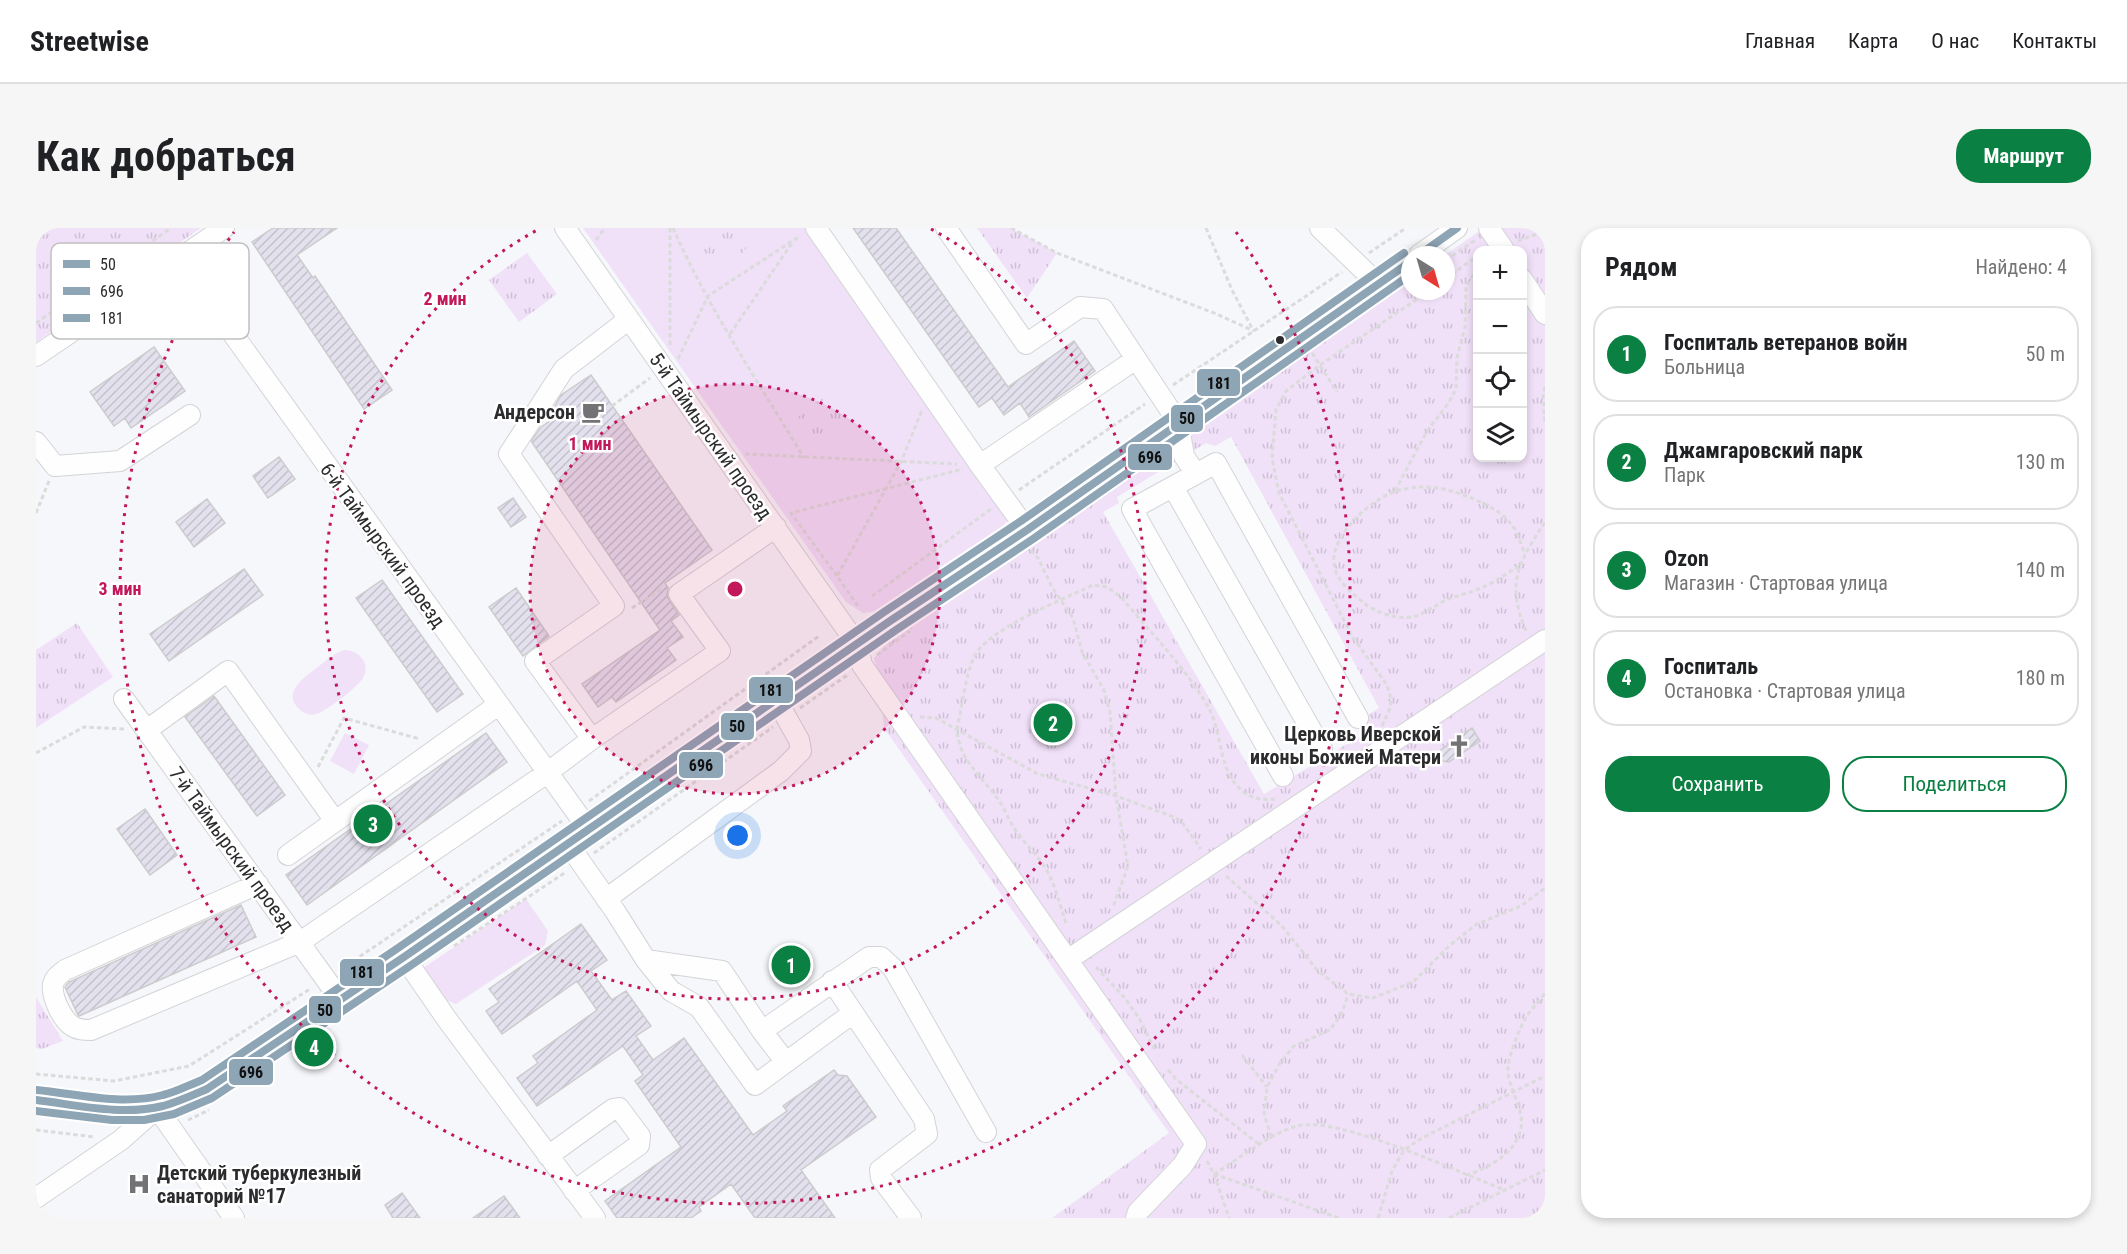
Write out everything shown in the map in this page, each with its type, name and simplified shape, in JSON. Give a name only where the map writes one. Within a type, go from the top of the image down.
[{"type":"street","points":[[203,243],[224,228]]},
{"type":"street","name":"5-й Таймырский проезд","points":[[565,228],[629,319],[661,377],[723,453],[857,644],[862,665],[1075,956],[1196,1144]]},
{"type":"street","points":[[946,228],[1026,344],[1080,307],[1103,309],[1178,422],[1184,456],[1196,474]]},
{"type":"street","points":[[1320,228],[1378,284]]},
{"type":"street","points":[[1432,246],[1457,228]]},
{"type":"street","points":[[1490,229],[1501,246]]},
{"type":"street","points":[[809,231],[929,392],[1005,499],[1028,539]]},
{"type":"street","points":[[36,1100],[125,1110],[157,1108],[207,1089],[404,957],[857,644],[1028,539],[1178,422],[1401,268]]},
{"type":"street","points":[[1527,287],[1545,314]]},
{"type":"street","points":[[592,739],[535,661],[614,606],[509,454],[564,369],[629,319]]},
{"type":"street","points":[[36,356],[61,339]]},
{"type":"street","name":"6-й Таймырский проезд","points":[[236,339],[589,830]]},
{"type":"street","points":[[980,465],[1136,359]]},
{"type":"street","points":[[36,442],[55,466],[120,461],[190,415]]},
{"type":"street","points":[[1283,776],[1132,509],[1216,464],[1358,718]]},
{"type":"street","points":[[1173,487],[1322,748]]},
{"type":"street","points":[[258,884],[65,970],[56,977],[53,985],[53,994],[64,1018],[71,1026],[80,1030],[91,1030],[300,942],[547,773],[592,739],[720,651],[679,594],[776,527]]},
{"type":"street","points":[[1075,956],[1540,643]]},
{"type":"street","points":[[147,730],[228,671],[335,821]]},
{"type":"street","name":"7-й Таймырский проезд","points":[[124,699],[340,999]]},
{"type":"street","points":[[606,899],[781,771],[801,751],[799,740],[777,701]]},
{"type":"street","points":[[288,855],[498,705]]},
{"type":"street","points":[[568,844],[670,992],[699,1007],[755,1085],[853,1013]]},
{"type":"street","points":[[404,957],[446,1018],[595,1218]]},
{"type":"street","points":[[762,1031],[869,957],[880,957],[893,968],[986,1132]]},
{"type":"street","points":[[646,960],[722,971],[785,1061]]},
{"type":"street","points":[[832,981],[924,1119],[927,1134],[880,1170],[881,1178],[911,1218]]},
{"type":"street","points":[[36,1198],[121,1140],[157,1108]]},
{"type":"street","points":[[157,1108],[234,1218]]},
{"type":"street","points":[[548,1156],[613,1109],[619,1108],[640,1136],[639,1146],[574,1191]]},
{"type":"street","points":[[1136,1218],[1138,1212],[1183,1165],[1196,1144]]},
{"type":"path","points":[[150,243],[171,228]]},
{"type":"path","points":[[671,228],[708,296],[804,458]]},
{"type":"path","points":[[661,377],[671,228]]},
{"type":"path","points":[[1011,228],[1057,253],[1214,313],[1254,331]]},
{"type":"path","points":[[1206,228],[1232,290],[1254,331]]},
{"type":"path","points":[[872,596],[1005,499],[1406,228]]},
{"type":"path","points":[[1455,254],[1490,229]]},
{"type":"path","points":[[612,406],[661,377],[708,296],[809,231]]},
{"type":"path","points":[[1510,246],[1545,231]]},
{"type":"path","points":[[730,334],[793,241]]},
{"type":"path","points":[[1455,272],[1473,259]]},
{"type":"path","points":[[1395,492],[1427,431],[1448,404],[1456,389],[1457,358],[1465,327],[1466,286],[1473,276]]},
{"type":"path","points":[[1379,731],[1391,706],[1387,685],[1352,636],[1279,493],[1272,458],[1276,410],[1286,391],[1416,300]]},
{"type":"path","points":[[36,323],[51,312]]},
{"type":"path","points":[[1312,352],[1336,392]]},
{"type":"path","points":[[1545,387],[1543,396],[1545,422]]},
{"type":"path","points":[[837,576],[901,462],[929,392]]},
{"type":"path","points":[[723,453],[980,465]]},
{"type":"path","points":[[858,606],[791,513],[980,465]]},
{"type":"path","points":[[36,513],[55,466]]},
{"type":"path","points":[[1519,566],[1484,587],[1446,600],[1415,616],[1394,616],[1373,609],[1353,594],[1341,581],[1334,565],[1335,549],[1344,531],[1361,513],[1383,497],[1402,489],[1438,487],[1474,499],[1500,512],[1513,526],[1525,554]]},
{"type":"path","points":[[1540,643],[1519,615],[1515,592],[1519,566],[1545,522]]},
{"type":"path","points":[[1028,539],[1073,618],[1083,652],[1104,690],[1110,712],[1116,796],[1128,866],[1112,910],[1112,918],[1117,927]]},
{"type":"path","points":[[614,606],[634,608],[669,584],[679,594]]},
{"type":"path","points":[[1067,926],[1046,869],[1015,830],[999,800],[960,750],[957,729],[975,656],[982,645],[1027,617],[1093,585],[1107,586],[1121,597],[1208,705],[1218,728],[1226,767],[1232,780],[1246,794],[1260,800],[1278,798]]},
{"type":"path","points":[[36,1074],[114,1081],[189,1066],[326,979],[575,812],[819,636]]},
{"type":"path","points":[[309,784],[344,718],[442,745]]},
{"type":"path","points":[[36,753],[84,727],[147,730]]},
{"type":"path","points":[[1075,956],[1124,997],[1139,1017],[1160,1058]]},
{"type":"path","points":[[1466,1175],[1483,1171],[1506,1155],[1519,1137],[1522,1118],[1508,1079],[1508,1065],[1525,1019],[1545,993]]},
{"type":"path","points":[[1271,1137],[1264,1113],[1267,1087],[1280,1062],[1294,1046],[1330,1030],[1342,1013],[1348,994]]},
{"type":"path","points":[[1242,1054],[1267,1087]]},
{"type":"path","points":[[1164,1064],[1178,1080],[1260,1145]]},
{"type":"path","points":[[1378,1218],[1392,1172],[1404,1150],[1422,1138],[1545,1076]]},
{"type":"path","points":[[1214,1174],[1271,1137],[1298,1126],[1326,1126],[1404,1150],[1505,1190]]},
{"type":"path","points":[[1196,1144],[1214,1174],[1229,1218]]},
{"type":"path","points":[[1449,1218],[1545,1170]]},
{"type":"path","points":[[1214,1174],[1339,1218]]},
{"type":"green space","points":[[36,228],[201,228],[179,243],[51,243],[51,332],[36,342]]},
{"type":"green space","points":[[583,228],[809,228],[1008,520],[1002,527],[893,604],[877,611],[863,613],[846,602]]},
{"type":"green space","points":[[715,228],[746,228],[751,236],[744,251],[738,257],[723,264],[709,260],[703,249],[702,239]]},
{"type":"green space","points":[[977,228],[1011,228],[1057,253],[1027,298]]},
{"type":"green space","points":[[1484,228],[1545,228],[1545,1218],[1052,1218],[1169,1133],[884,728],[879,673],[874,659],[883,647],[1401,285],[1401,300],[1455,300],[1455,248]],"holes":[[[1231,437],[1379,708],[1364,717],[1367,732],[1264,794],[1103,512],[1119,503],[1117,497],[1206,443],[1215,446]]]},
{"type":"green space","points":[[527,253],[557,294],[519,322],[489,280]]},
{"type":"green space","points":[[832,390],[853,417],[816,443],[798,417]]},
{"type":"green space","points":[[77,623],[113,677],[36,728],[36,650]]},
{"type":"green space","points":[[345,650],[363,659],[366,668],[363,678],[333,704],[316,714],[307,714],[294,703],[294,691],[297,685],[331,657]]},
{"type":"green space","points":[[345,733],[369,745],[354,774],[330,761]]},
{"type":"green space","points":[[526,899],[548,931],[545,945],[456,1004],[445,1000],[423,968]]},
{"type":"green space","points":[[36,997],[63,1041],[42,1049],[36,1048]]},
{"type":"building","points":[[273,228],[337,228],[297,255],[313,278],[315,276],[392,390],[364,409],[252,242]]},
{"type":"building","points":[[853,228],[896,228],[1008,387],[1074,341],[1095,371],[1029,417],[1020,403],[1004,415],[992,398],[979,407]]},
{"type":"building","points":[[154,347],[185,391],[131,428],[125,418],[114,426],[90,392]]},
{"type":"building","points":[[591,375],[712,550],[665,583],[669,600],[679,615],[671,621],[683,637],[667,648],[676,660],[616,702],[612,697],[598,707],[582,684],[660,630],[531,441],[541,427],[560,414],[555,406],[561,395]]},
{"type":"building","points":[[279,457],[295,479],[268,498],[253,476]]},
{"type":"building","points":[[513,498],[526,517],[511,527],[498,508]]},
{"type":"building","points":[[207,499],[225,523],[194,547],[176,522]]},
{"type":"building","points":[[244,569],[263,595],[169,661],[150,634]]},
{"type":"building","points":[[382,580],[463,694],[437,712],[356,598]]},
{"type":"building","points":[[516,588],[549,636],[523,656],[489,607]]},
{"type":"building","points":[[214,696],[285,795],[257,816],[185,717]]},
{"type":"building","name":"Церковь Иверской иконы Божией Матери","points":[[1472,728],[1480,741],[1449,762],[1443,761],[1440,756],[1441,750]]},
{"type":"building","points":[[486,733],[507,762],[307,905],[286,875]]},
{"type":"building","points":[[145,809],[177,855],[150,875],[117,829]]},
{"type":"building","points":[[241,905],[256,937],[78,1015],[65,987],[69,982]]},
{"type":"building","points":[[581,924],[607,960],[591,971],[612,1000],[626,991],[651,1026],[636,1036],[653,1060],[684,1038],[753,1135],[787,1111],[783,1106],[834,1070],[838,1075],[847,1076],[876,1117],[801,1170],[835,1218],[755,1218],[731,1184],[699,1207],[701,1211],[691,1218],[617,1218],[605,1201],[681,1147],[635,1081],[643,1075],[623,1046],[537,1106],[517,1078],[538,1063],[533,1056],[597,1010],[577,981],[502,1034],[486,1011],[499,1002],[489,989]]},
{"type":"building","points":[[402,1193],[420,1218],[393,1218],[385,1205]]},
{"type":"building","points":[[504,1196],[520,1218],[473,1218]]},
{"type":"transit line","name":"50","points":[[1432,246],[1457,228]]},
{"type":"transit line","name":"181","points":[[37,1090],[100,1098],[132,1099],[168,1094],[202,1080],[398,948],[884,612],[1021,521],[1401,255]]},
{"type":"transit line","name":"50","points":[[36,1100],[100,1109],[147,1109],[163,1106],[207,1089],[404,957],[890,621],[1027,530],[1401,268]]},
{"type":"transit line","name":"696","points":[[36,1111],[112,1120],[144,1120],[174,1114],[212,1098],[410,966],[896,630],[1033,539],[1401,281]]},
{"type":"place","name":"Андерсон","points":[[593,412]]},
{"type":"place","name":"Джамгаровский парк","points":[[1053,723]]},
{"type":"place","name":"Церковь Иверской иконы Божией Матери","points":[[1459,746]]},
{"type":"place","name":"Ozon","points":[[373,824]]},
{"type":"place","name":"Госпиталь ветеранов войн","points":[[791,965]]},
{"type":"place","name":"Госпиталь","points":[[314,1047]]},
{"type":"place","name":"Детский туберкулезный санаторий №17","points":[[139,1184]]}]
